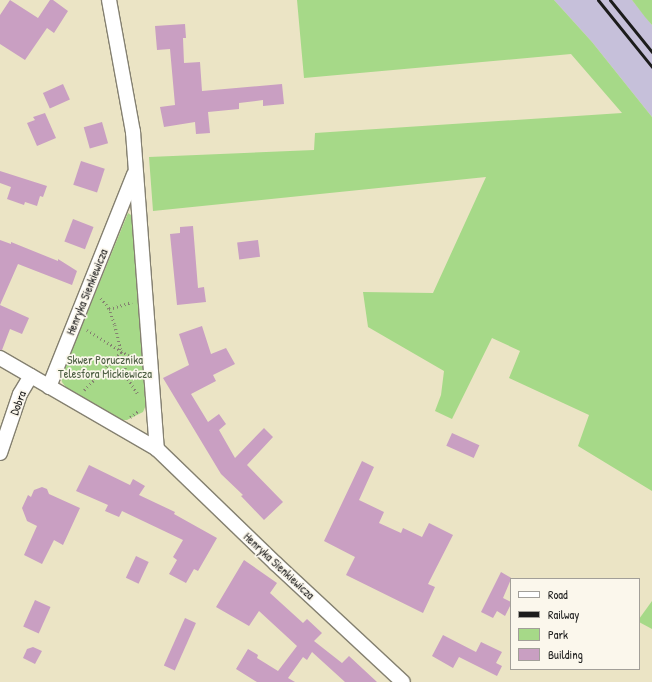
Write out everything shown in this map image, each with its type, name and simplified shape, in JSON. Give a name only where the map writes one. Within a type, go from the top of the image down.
[{"type":"street","name":"Henryka Sienkiewicza","points":[[109,0],[133,132],[145,300],[143,361],[157,449]]},
{"type":"street","name":"Henryka Sienkiewicza","points":[[136,170],[49,387],[157,449],[403,682]]},
{"type":"street","points":[[0,358],[49,387]]},
{"type":"street","name":"Dobra","points":[[0,453],[20,394],[31,376]]},
{"type":"path","points":[[98,305],[104,292]]},
{"type":"path","points":[[101,298],[109,309],[122,352],[128,379],[138,395]]},
{"type":"path","points":[[109,309],[131,302],[145,300]]},
{"type":"path","points":[[131,302],[131,310]]},
{"type":"path","points":[[74,324],[88,330],[122,352],[143,361]]},
{"type":"path","points":[[85,337],[91,324]]},
{"type":"path","points":[[83,390],[122,352]]},
{"type":"path","points":[[135,354],[143,361]]},
{"type":"path","points":[[137,367],[143,361]]},
{"type":"path","points":[[77,387],[89,394]]},
{"type":"path","points":[[138,388],[139,402]]},
{"type":"path","points":[[125,416],[129,417],[138,412],[139,409]]},
{"type":"shaded area","points":[[554,0],[632,0],[652,25],[652,117],[592,42]]},
{"type":"green space","points":[[297,0],[554,0],[592,42],[652,117],[652,491],[578,446],[589,415],[509,378],[520,351],[492,338],[452,419],[435,411],[441,395],[444,371],[368,327],[363,292],[433,293],[486,177],[153,211],[149,157],[314,150],[315,133],[622,113],[571,54],[304,78]]},
{"type":"green space","points":[[632,0],[652,0],[652,25],[645,17]]},
{"type":"green space","name":"Skwer Porucznika Telesfora Mickiewicza","points":[[128,213],[131,215],[132,219],[146,405],[143,412],[127,420],[121,420],[67,389],[62,382],[61,377]]},
{"type":"green space","points":[[652,601],[652,629],[640,623],[640,618]]},
{"type":"building","points":[[10,0],[38,18],[50,0],[53,0],[68,11],[54,33],[47,28],[25,60],[0,44],[0,15]]},
{"type":"building","points":[[185,24],[186,38],[183,38],[184,63],[200,62],[202,91],[282,84],[284,104],[263,106],[263,100],[239,103],[239,109],[208,112],[210,133],[196,134],[195,122],[164,127],[160,107],[175,105],[170,49],[157,50],[155,26]]},
{"type":"building","points":[[63,84],[70,100],[50,108],[43,93]]},
{"type":"building","points":[[45,113],[56,138],[37,146],[27,123],[35,120],[33,117]]},
{"type":"building","points":[[102,122],[108,143],[90,148],[84,127]]},
{"type":"building","points":[[81,161],[105,169],[97,193],[73,185]]},
{"type":"building","points":[[0,171],[47,186],[43,197],[40,196],[37,206],[25,202],[24,205],[7,199],[11,187],[0,183]]},
{"type":"building","points":[[73,219],[94,227],[85,249],[64,241]]},
{"type":"building","points":[[193,226],[198,288],[204,287],[206,302],[177,305],[170,234],[180,233],[180,227]]},
{"type":"building","points":[[0,240],[11,244],[11,242],[58,261],[58,259],[77,271],[72,285],[18,264],[0,305]]},
{"type":"building","points":[[258,240],[260,257],[239,259],[237,243]]},
{"type":"building","points":[[0,305],[29,318],[22,334],[10,329],[2,350],[0,350]]},
{"type":"building","points":[[202,326],[211,354],[226,348],[235,364],[213,375],[216,381],[191,394],[208,422],[219,414],[226,424],[219,430],[235,458],[264,428],[273,437],[247,465],[283,502],[264,520],[241,496],[243,495],[221,474],[163,378],[189,365],[179,334]]},
{"type":"building","points":[[452,433],[479,445],[474,458],[446,446]]},
{"type":"building","points":[[362,461],[374,467],[359,500],[384,512],[379,523],[401,533],[403,528],[422,537],[429,523],[453,535],[428,584],[435,587],[423,613],[346,575],[355,557],[324,541]]},
{"type":"building","points":[[89,465],[130,485],[133,479],[145,486],[139,495],[175,512],[174,514],[217,538],[198,571],[194,569],[186,583],[169,574],[177,560],[173,557],[183,540],[122,511],[119,517],[105,511],[108,505],[76,491]]},
{"type":"building","points":[[42,487],[47,489],[49,494],[80,508],[63,545],[54,540],[42,564],[24,555],[37,526],[27,521],[22,508],[28,495],[31,497],[34,490]]},
{"type":"building","points":[[136,556],[149,562],[139,584],[126,578]]},
{"type":"building","points":[[244,560],[277,583],[270,593],[303,623],[307,619],[322,633],[314,641],[342,663],[349,656],[377,682],[345,682],[312,652],[307,660],[303,657],[288,678],[295,682],[257,682],[236,669],[248,649],[258,655],[257,658],[278,671],[297,646],[259,611],[249,626],[216,607]]},
{"type":"building","points":[[501,572],[511,578],[503,598],[510,602],[510,606],[505,616],[497,611],[493,618],[481,612]]},
{"type":"building","points":[[35,600],[51,607],[39,633],[23,626]]},
{"type":"building","points":[[185,618],[196,623],[175,670],[164,666]]},
{"type":"building","points":[[443,635],[476,652],[481,642],[502,652],[496,663],[502,666],[497,676],[459,657],[453,668],[432,656]]},
{"type":"building","points":[[33,647],[42,651],[35,664],[23,658],[27,649]]},
{"type":"railway","points":[[598,0],[652,67]]},
{"type":"railway","points":[[610,0],[652,52]]}]
